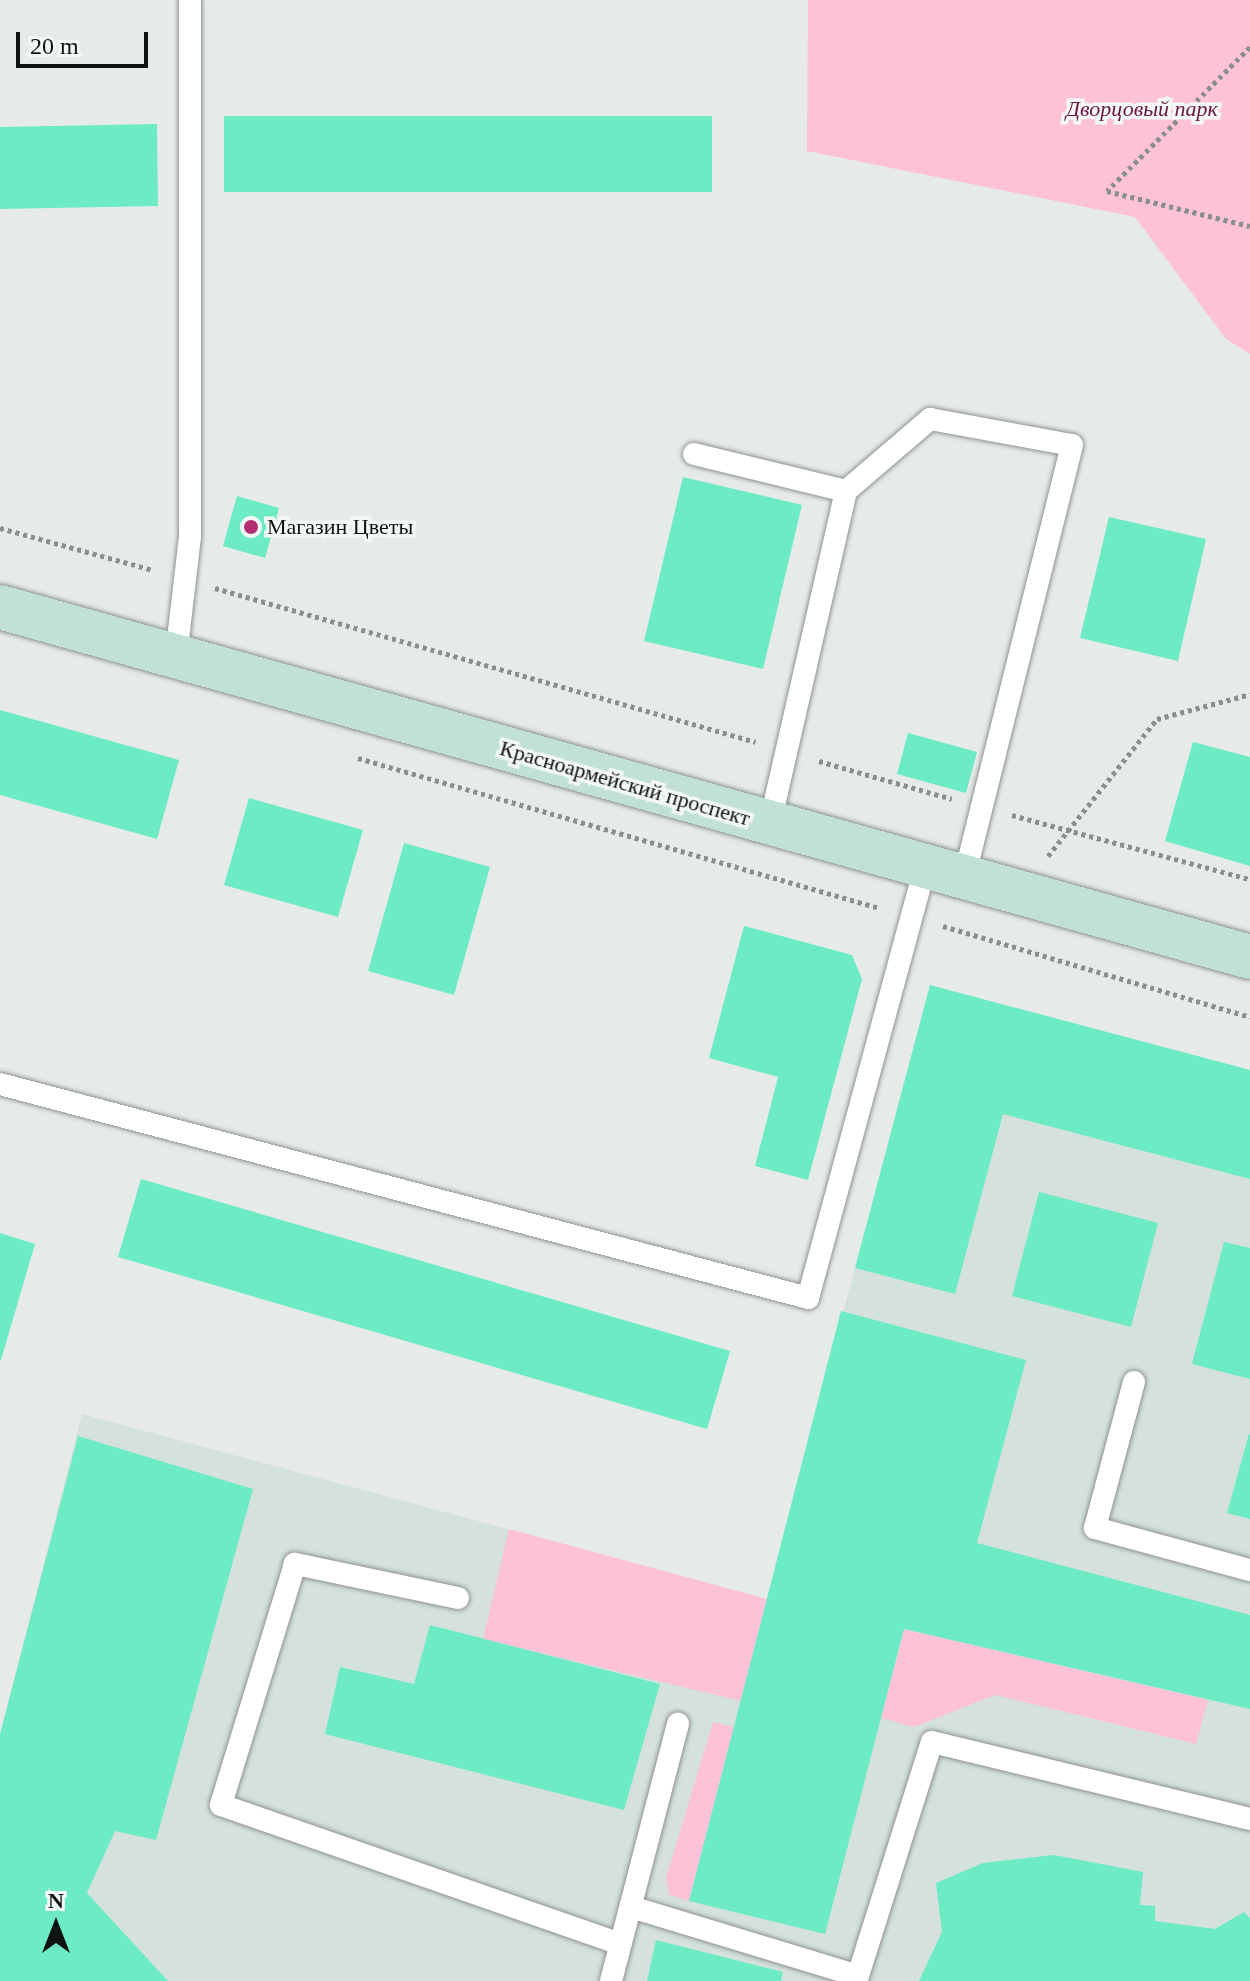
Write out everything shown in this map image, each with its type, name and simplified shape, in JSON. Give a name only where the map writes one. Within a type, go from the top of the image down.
[{"type":"main road","name":"Красноармейский проспект","points":[[0,607],[1250,957]]},
{"type":"lane","points":[[176,656],[190,537],[190,0]]},
{"type":"lane","points":[[0,1084],[808,1298],[912,917],[944,873],[982,807],[1072,445],[930,419],[846,491],[770,824]]},
{"type":"lane","points":[[694,454],[846,491]]},
{"type":"lane","points":[[1134,1382],[1095,1528],[1250,1570]]},
{"type":"lane","points":[[458,1598],[295,1564],[221,1805],[621,1944]]},
{"type":"lane","points":[[611,1981],[678,1724]]},
{"type":"lane","points":[[631,1907],[858,1978],[932,1742],[1250,1819]]},
{"type":"path","points":[[1250,47],[1107,191],[1250,226]]},
{"type":"path","points":[[0,528],[982,807],[1250,879]]},
{"type":"path","points":[[1020,892],[1157,719],[1250,694]]},
{"type":"path","points":[[350,755],[1250,1017]]},
{"type":"shaded area","points":[[930,985],[1250,1070],[1250,1981],[0,1981],[0,1734],[82,1414],[767,1599]]},
{"type":"green space","name":"Дворцовый парк","points":[[808,0],[1250,0],[1250,354],[1226,339],[1135,217],[807,151]]},
{"type":"green space","points":[[509,1529],[767,1599],[741,1701],[483,1639]]},
{"type":"green space","points":[[904,1629],[1208,1700],[1196,1744],[995,1695],[914,1727],[881,1718]]},
{"type":"green space","points":[[713,1722],[734,1727],[689,1901],[669,1895],[666,1878]]},
{"type":"building","points":[[224,116],[712,116],[712,192],[224,192]]},
{"type":"building","points":[[157,124],[158,206],[0,209],[0,127]]},
{"type":"building","points":[[683,477],[802,505],[763,669],[644,641]]},
{"type":"building","name":"Магазин Цветы","points":[[237,496],[279,508],[265,558],[223,546]]},
{"type":"building","points":[[1109,517],[1206,539],[1178,661],[1080,638]]},
{"type":"building","points":[[0,710],[179,760],[157,839],[0,795]]},
{"type":"building","points":[[908,733],[977,752],[966,793],[897,774]]},
{"type":"building","points":[[1193,742],[1250,757],[1250,866],[1165,841]]},
{"type":"building","points":[[249,798],[363,830],[338,917],[224,885]]},
{"type":"building","points":[[404,843],[490,867],[454,995],[368,971]]},
{"type":"building","points":[[744,926],[852,955],[862,979],[808,1180],[755,1166],[778,1077],[709,1058]]},
{"type":"building","points":[[930,985],[1250,1070],[1250,1179],[1003,1114],[955,1294],[855,1268]]},
{"type":"building","points":[[141,1179],[730,1351],[707,1429],[118,1257]]},
{"type":"building","points":[[1039,1192],[1158,1223],[1131,1327],[1012,1296]]},
{"type":"building","points":[[0,1233],[35,1244],[1,1360],[0,1360]]},
{"type":"building","points":[[1224,1242],[1250,1248],[1250,1379],[1192,1364]]},
{"type":"building","points":[[841,1311],[1026,1360],[977,1543],[1250,1615],[1250,1709],[904,1629],[825,1934],[689,1901]]},
{"type":"building","points":[[1250,1435],[1250,1519],[1227,1513]]},
{"type":"building","points":[[78,1436],[253,1489],[156,1840],[115,1831],[87,1893],[168,1981],[0,1981],[0,1734]]},
{"type":"building","points":[[430,1625],[660,1684],[624,1810],[325,1734],[340,1667],[414,1684]]},
{"type":"building","points":[[1054,1855],[1143,1872],[1140,1905],[1155,1906],[1155,1921],[1215,1929],[1244,1912],[1250,1918],[1250,1981],[919,1981],[942,1932],[936,1883],[983,1863]]},
{"type":"building","points":[[656,1940],[783,1972],[781,1981],[647,1981]]},
{"type":"place","name":"Магазин Цветы","points":[[251,527]]}]
